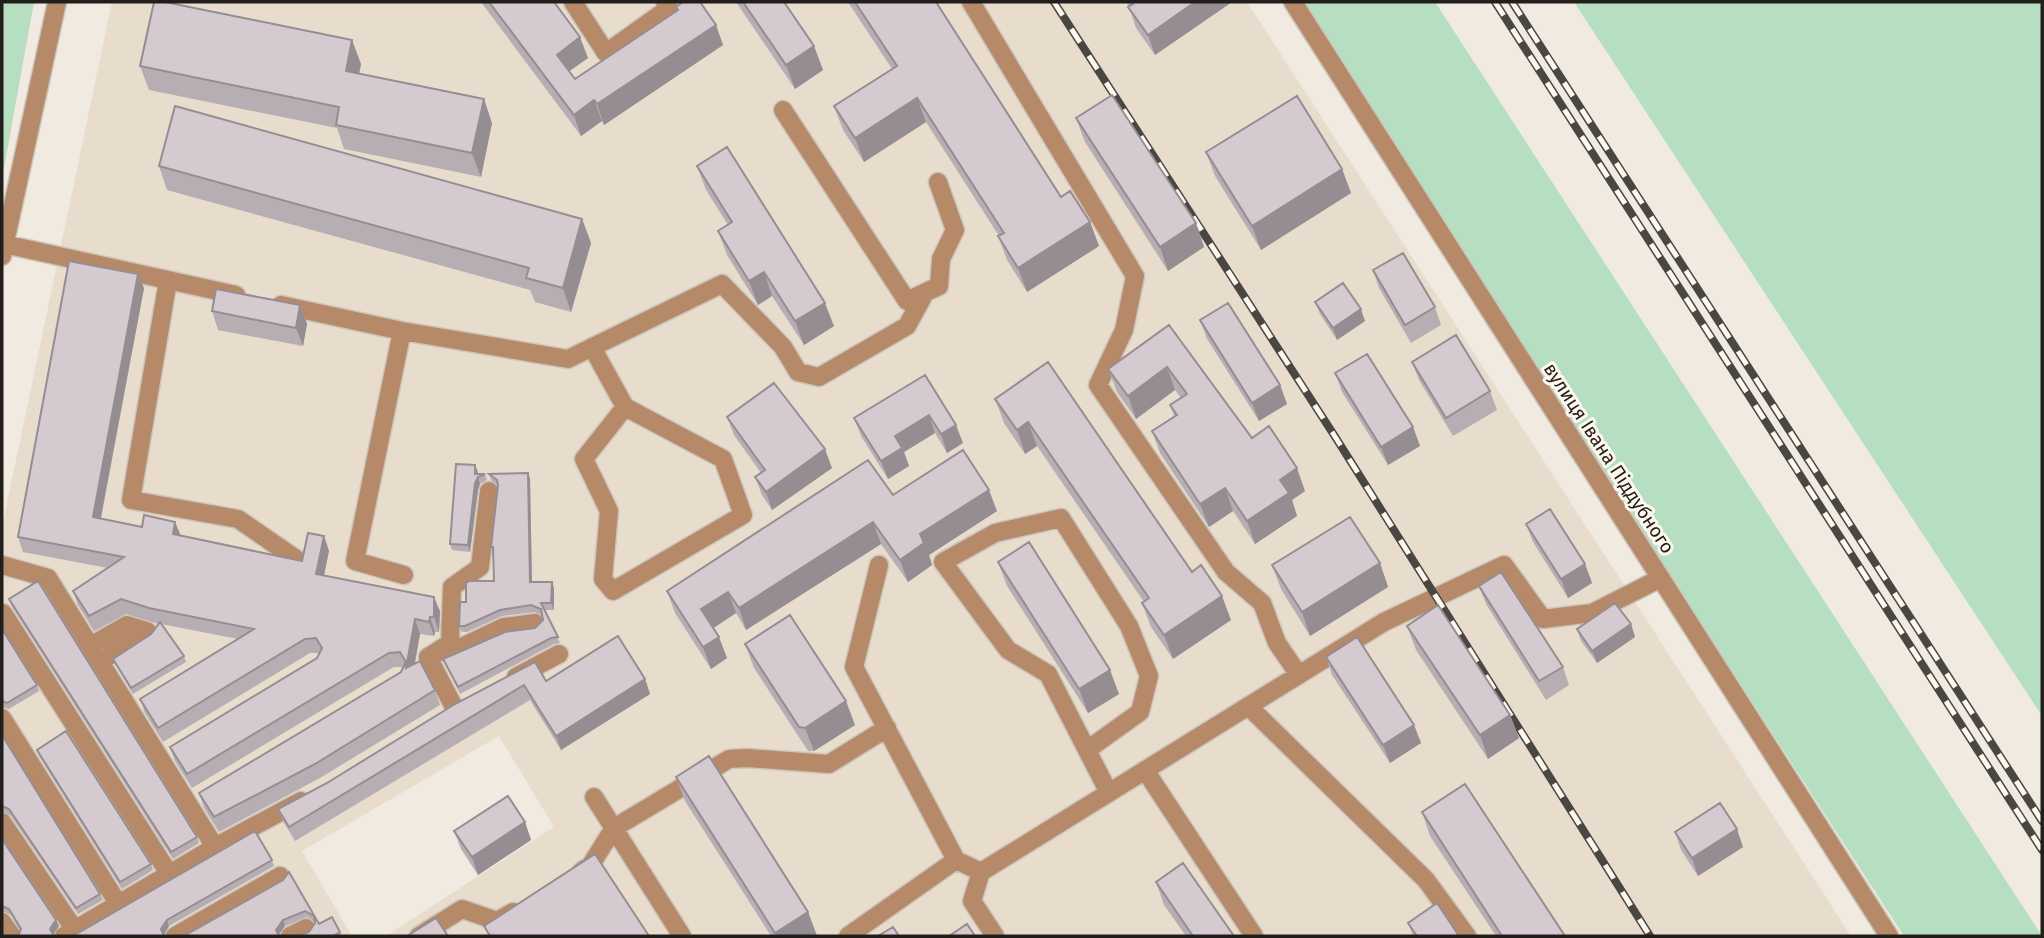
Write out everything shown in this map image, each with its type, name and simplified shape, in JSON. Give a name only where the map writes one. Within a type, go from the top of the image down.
[{"type":"street","points":[[57,2],[3,250],[168,280],[402,331],[568,359],[722,284],[783,346],[798,372],[819,377],[907,326],[925,293]]},
{"type":"street","points":[[573,2],[606,53],[669,8],[665,2]]},
{"type":"street","points":[[971,2],[1135,276],[1124,330],[1098,385],[1226,572],[1262,604],[1277,643],[1298,675]]},
{"type":"street","name":"вулиця Івана Піддубного","points":[[1293,2],[1889,936]]},
{"type":"street","points":[[783,110],[907,300],[939,286],[942,259],[955,230],[938,182]]},
{"type":"street","points":[[168,280],[131,500],[238,519],[296,559]]},
{"type":"street","points":[[402,331],[355,561],[404,575]]},
{"type":"street","points":[[592,347],[625,407],[723,459],[743,515],[613,591],[603,579],[609,512],[584,459],[625,407]]},
{"type":"street","points":[[455,710],[428,657],[450,643],[452,587],[480,567],[489,491]]},
{"type":"street","points":[[1087,750],[1140,712],[1149,676],[1129,626],[1061,518],[995,533],[943,562],[1009,650],[1048,674],[1109,793]]},
{"type":"street","points":[[2,565],[48,578],[100,662],[135,706],[194,800],[215,848]]},
{"type":"street","points":[[878,565],[854,667],[956,860],[981,873]]},
{"type":"street","points":[[995,936],[972,901],[981,873],[1384,622],[1504,565],[1543,619],[1592,613],[1661,578]]},
{"type":"street","points":[[3,613],[170,875]]},
{"type":"street","points":[[435,653],[464,646],[504,627],[534,623]]},
{"type":"street","points":[[90,646],[127,625],[147,631],[100,662]]},
{"type":"street","points":[[501,685],[559,654]]},
{"type":"street","points":[[1248,706],[1426,880],[1467,936]]},
{"type":"street","points":[[2,718],[119,905]]},
{"type":"street","points":[[567,880],[590,866],[614,828],[729,758],[829,764],[887,728]]},
{"type":"street","points":[[1145,770],[1254,936]]},
{"type":"street","points":[[2,822],[70,933],[215,848],[313,795]]},
{"type":"street","points":[[594,797],[682,936]]},
{"type":"street","points":[[848,936],[956,860]]},
{"type":"street","points":[[175,936],[280,876]]},
{"type":"street","points":[[419,936],[462,909],[497,921],[532,900]]},
{"type":"street","points":[[2,922],[12,936]]},
{"type":"shaded area","points":[[112,2],[1247,2],[1851,936],[386,936],[554,827],[499,736],[302,851],[352,936],[2,936],[2,527]]},
{"type":"green space","points":[[2,2],[34,2],[2,179]]},
{"type":"green space","points":[[1298,2],[1435,2],[2042,936],[1904,936]]},
{"type":"green space","points":[[1574,2],[2042,2],[2042,716]]},
{"type":"building","points":[[154,2],[352,40],[346,71],[484,99],[472,153],[336,125],[339,107],[140,66]]},
{"type":"building","points":[[489,2],[554,2],[580,37],[557,55],[575,79],[678,10],[676,7],[683,2],[700,2],[716,25],[597,104],[594,100],[574,115]]},
{"type":"building","points":[[743,2],[784,2],[814,46],[786,65]]},
{"type":"building","points":[[855,2],[936,2],[1061,197],[1070,191],[1090,222],[1018,268],[998,236],[1004,233],[917,98],[855,138],[834,106],[897,66]]},
{"type":"building","points":[[1131,2],[1195,2],[1148,35],[1128,7],[1133,4]]},
{"type":"building","points":[[1112,95],[1196,223],[1160,247],[1076,118]]},
{"type":"building","points":[[1297,96],[1342,169],[1252,226],[1206,152]]},
{"type":"building","points":[[175,106],[582,219],[563,288],[526,278],[529,268],[159,166]]},
{"type":"building","points":[[727,147],[825,303],[795,321],[764,272],[749,281],[718,231],[732,222],[697,166]]},
{"type":"building","points":[[1403,253],[1435,307],[1405,325],[1373,270]]},
{"type":"building","points":[[69,261],[138,274],[93,517],[142,527],[144,515],[175,522],[173,534],[302,561],[308,533],[324,536],[316,574],[434,597],[434,617],[430,617],[429,622],[415,619],[406,668],[420,661],[435,690],[315,764],[214,817],[199,793],[401,672],[406,662],[400,652],[389,653],[187,774],[170,747],[317,658],[322,648],[316,638],[305,639],[158,728],[140,699],[254,629],[149,608],[121,599],[89,616],[73,591],[124,557],[18,537]]},
{"type":"building","points":[[1343,283],[1361,309],[1333,328],[1315,302]]},
{"type":"building","points":[[216,289],[300,305],[296,328],[212,311]]},
{"type":"building","points":[[1228,303],[1280,385],[1252,403],[1200,320]]},
{"type":"building","points":[[1169,325],[1252,438],[1269,426],[1297,468],[1280,480],[1289,493],[1247,521],[1225,488],[1200,504],[1152,431],[1177,415],[1170,405],[1187,394],[1167,367],[1128,396],[1108,369]]},
{"type":"building","points":[[1456,335],[1490,391],[1446,418],[1412,362]]},
{"type":"building","points":[[1367,354],[1413,427],[1381,447],[1335,373]]},
{"type":"building","points":[[1048,362],[1192,572],[1201,565],[1222,596],[1164,635],[1142,603],[1149,598],[1028,422],[1017,430],[995,399]]},
{"type":"building","points":[[925,375],[956,425],[941,434],[929,415],[895,436],[902,448],[881,461],[854,418]]},
{"type":"building","points":[[774,383],[825,449],[766,492],[755,477],[765,470],[727,417]]},
{"type":"building","points":[[963,450],[989,490],[920,534],[924,543],[900,560],[873,522],[739,608],[728,592],[701,609],[719,637],[703,647],[667,591],[868,460],[893,495]]},
{"type":"building","points":[[456,464],[475,465],[475,474],[485,474],[478,477],[475,483],[468,545],[450,544]]},
{"type":"building","points":[[528,473],[530,582],[552,582],[551,603],[541,603],[558,637],[551,638],[458,687],[443,659],[505,632],[535,628],[543,620],[541,609],[531,605],[500,610],[465,626],[459,626],[460,602],[466,602],[466,583],[494,581],[491,547],[498,485],[497,480],[489,474]]},
{"type":"building","points":[[1550,509],[1585,564],[1561,579],[1526,524]]},
{"type":"building","points":[[1350,517],[1380,563],[1302,612],[1272,565]]},
{"type":"building","points":[[1029,542],[1110,670],[1079,689],[998,562]]},
{"type":"building","points":[[1501,572],[1563,667],[1539,681],[1479,586]]},
{"type":"building","points":[[38,581],[197,837],[171,852],[9,599]]},
{"type":"building","points":[[1615,603],[1631,624],[1592,651],[1577,629]]},
{"type":"building","points":[[1438,605],[1510,715],[1480,735],[1407,626]]},
{"type":"building","points":[[790,615],[846,701],[805,728],[799,727],[745,644]]},
{"type":"building","points":[[160,622],[184,656],[131,688],[113,659],[151,634]]},
{"type":"building","points":[[2,629],[37,685],[7,703],[2,701]]},
{"type":"building","points":[[618,636],[645,679],[556,736],[524,685],[289,827],[278,809],[327,783],[455,704],[535,662],[546,681]]},
{"type":"building","points":[[1357,637],[1414,725],[1383,745],[1326,657]]},
{"type":"building","points":[[66,731],[151,864],[120,882],[37,750]]},
{"type":"building","points":[[2,735],[100,894],[76,908],[9,809],[2,806]]},
{"type":"building","points":[[709,756],[808,912],[775,933],[676,777]]},
{"type":"building","points":[[1465,784],[1565,936],[1502,936],[1422,812]]},
{"type":"building","points":[[508,796],[525,822],[472,857],[454,831]]},
{"type":"building","points":[[1720,803],[1737,829],[1692,858],[1675,832]]},
{"type":"building","points":[[255,831],[272,860],[167,920],[161,929],[164,936],[73,936]]},
{"type":"building","points":[[2,839],[56,920],[50,929],[54,936],[18,936],[21,929],[9,909],[2,906]]},
{"type":"building","points":[[595,854],[649,936],[490,936],[484,926]]},
{"type":"building","points":[[1183,863],[1234,936],[1193,936],[1156,882]]},
{"type":"building","points":[[289,872],[319,924],[332,917],[340,932],[333,936],[298,936],[309,932],[315,923],[314,916],[305,911],[283,920],[276,930],[279,936],[184,936],[283,880]]},
{"type":"building","points":[[1437,903],[1459,936],[1417,936],[1408,923]]},
{"type":"building","points":[[436,918],[448,936],[407,936]]},
{"type":"building","points":[[967,924],[975,936],[949,936]]},
{"type":"building","points":[[893,927],[899,936],[878,936]]},
{"type":"railway","points":[[1054,2],[1334,435],[1650,936]]},
{"type":"railway","points":[[1495,2],[2042,850]]},
{"type":"railway","points":[[1512,2],[2042,821]]}]
